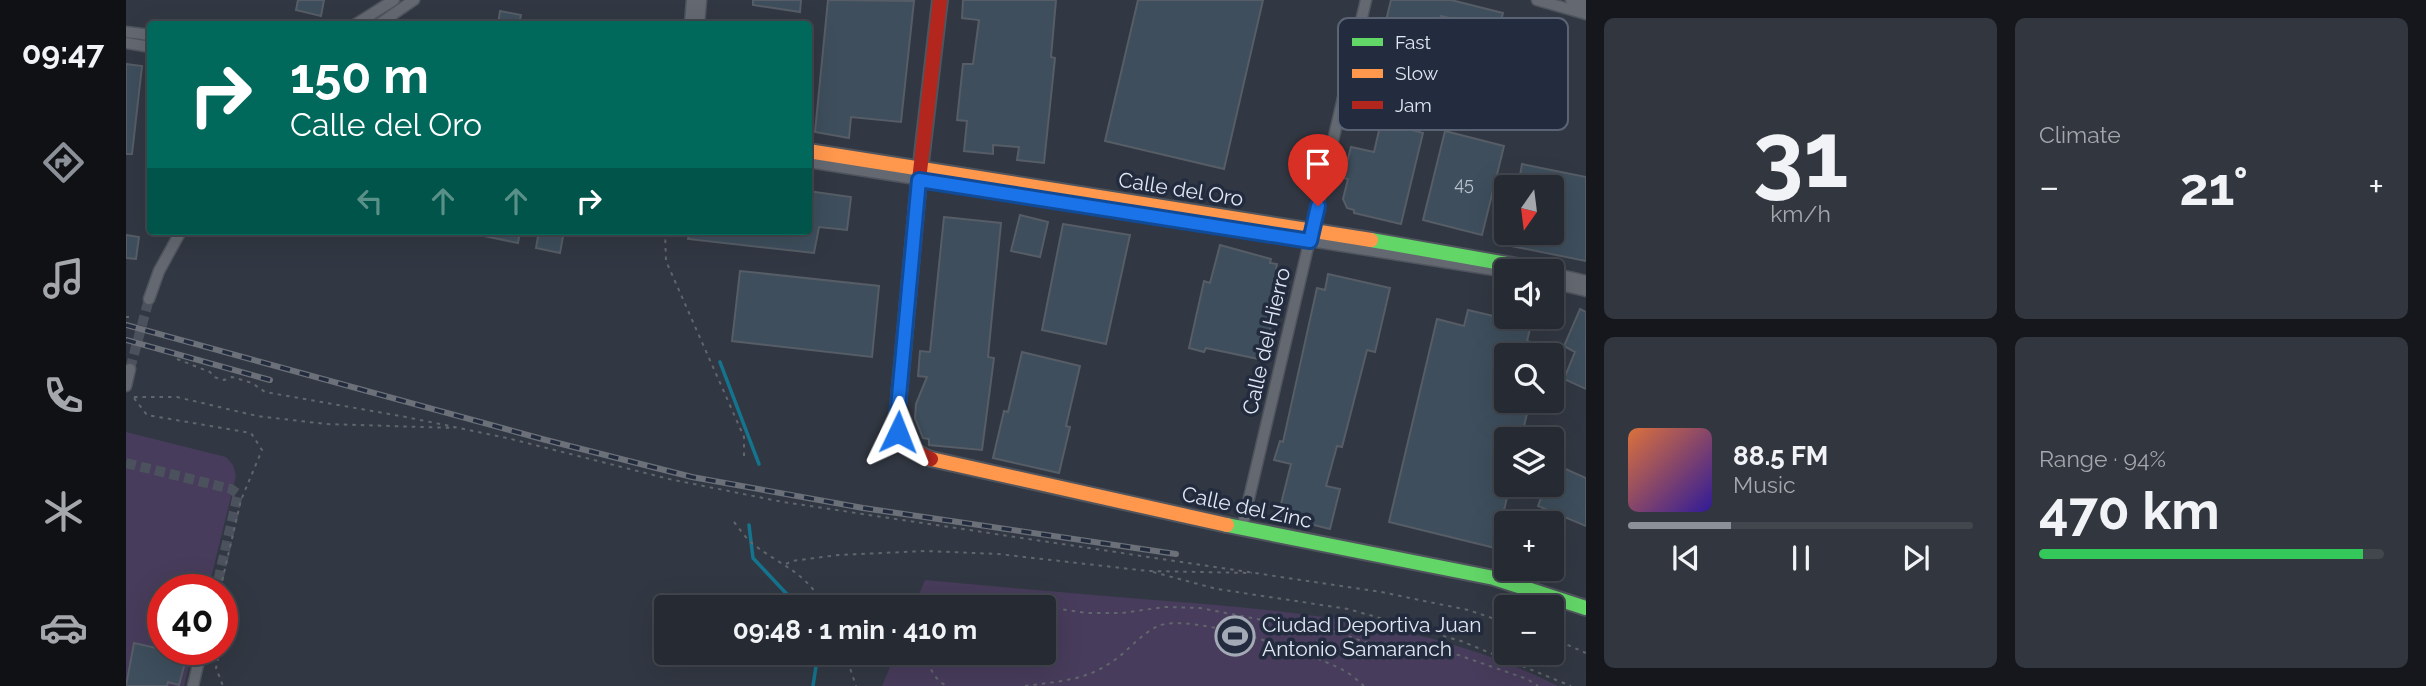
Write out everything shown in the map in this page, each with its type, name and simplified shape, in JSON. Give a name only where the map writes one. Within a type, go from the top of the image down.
[{"type":"street","points":[[361,21],[394,0]]},
{"type":"street","points":[[383,21],[414,0]]},
{"type":"street","points":[[690,21],[692,0]]},
{"type":"street","points":[[699,21],[701,0]]},
{"type":"street","points":[[920,174],[940,0]]},
{"type":"street","name":"Calle del Hierro","points":[[1362,18],[1366,0]]},
{"type":"street","points":[[1537,0],[1586,13]]},
{"type":"street","points":[[1571,0],[1586,4]]},
{"type":"street","points":[[126,32],[147,36]]},
{"type":"street","points":[[126,43],[147,46]]},
{"type":"street","name":"Calle del Hierro","points":[[1242,528],[1338,120]]},
{"type":"street","name":"Calle del Oro","points":[[812,152],[920,174],[1494,263]]},
{"type":"street","name":"Calle del Oro","points":[[812,162],[920,174]]},
{"type":"street","name":"Calle del Zinc","points":[[920,174],[897,418],[903,443],[915,453],[933,460],[1242,528],[1494,578],[1585,604]]},
{"type":"street","points":[[149,299],[159,271],[179,235]]},
{"type":"street","name":"Calle del Oro","points":[[1311,236],[1494,270]]},
{"type":"street","points":[[1564,276],[1586,281]]},
{"type":"street","points":[[1564,286],[1586,292]]},
{"type":"street","points":[[126,386],[130,369]]},
{"type":"street","points":[[192,686],[198,665]]},
{"type":"path","points":[[665,235],[666,261],[744,437],[744,461]]},
{"type":"path","points":[[177,359],[210,372],[214,377],[224,380],[232,377],[252,383],[265,392],[464,429],[669,479],[783,502],[1381,592],[1468,610],[1494,619]]},
{"type":"path","points":[[130,369],[134,397],[147,415],[251,433],[262,450],[241,500],[224,574]]},
{"type":"path","points":[[134,397],[177,397],[257,416],[326,424],[464,429]]},
{"type":"path","points":[[734,522],[751,543],[786,564],[818,595]]},
{"type":"path","points":[[786,564],[838,555],[926,551],[998,554],[1148,571],[1262,573]]},
{"type":"path","points":[[1148,571],[1217,589],[1348,609],[1461,641],[1571,686]]},
{"type":"path","points":[[1056,609],[1087,613],[1122,613],[1164,607],[1200,608],[1278,623],[1324,628],[1365,642],[1441,649],[1527,679],[1538,686]]},
{"type":"path","points":[[1025,686],[1082,678],[1108,665],[1159,626],[1185,622],[1236,633],[1316,658],[1346,671],[1364,686]]},
{"type":"path","points":[[1564,643],[1586,653]]},
{"type":"path","points":[[217,665],[223,686]]},
{"type":"path","points":[[849,665],[856,686]]},
{"type":"path","points":[[928,665],[941,683],[947,686]]},
{"type":"shaded area","points":[[126,432],[226,457],[233,465],[236,476],[212,574],[147,574],[147,665],[189,665],[184,686],[126,686]]},
{"type":"shaded area","name":"Ciudad Deportiva Juan Antonio Samaranch","points":[[925,580],[1309,615],[1360,623],[1461,647],[1494,658],[1494,665],[1512,665],[1558,686],[882,686],[891,665],[1056,665],[1056,595],[919,595]]},
{"type":"building","points":[[298,0],[324,0],[321,16],[296,10]]},
{"type":"building","points":[[753,0],[801,0],[800,12],[753,5]]},
{"type":"building","points":[[828,0],[914,1],[901,122],[851,117],[849,138],[815,132]]},
{"type":"building","points":[[963,0],[1056,0],[1051,57],[1055,58],[1044,163],[1017,160],[1019,147],[993,145],[993,154],[964,151],[967,121],[957,120],[963,64],[973,64],[979,20],[962,18]]},
{"type":"building","points":[[1138,0],[1263,0],[1224,169],[1105,141]]},
{"type":"building","points":[[1391,0],[1451,0],[1503,13],[1502,18],[1387,18]]},
{"type":"building","points":[[500,11],[521,15],[520,21],[498,21]]},
{"type":"building","points":[[126,64],[142,66],[132,154],[126,154]]},
{"type":"building","points":[[1379,130],[1412,130],[1423,133],[1401,224],[1354,213],[1354,210],[1347,208],[1343,199],[1348,179],[1343,178],[1351,147],[1374,152]]},
{"type":"building","points":[[1445,131],[1504,146],[1497,175],[1494,175],[1494,186],[1482,235],[1423,220]]},
{"type":"building","points":[[1522,164],[1586,177],[1586,261],[1506,245],[1564,245],[1564,175],[1520,175]]},
{"type":"building","points":[[812,192],[851,197],[847,230],[819,227],[814,253],[688,239],[689,235],[812,235]]},
{"type":"building","points":[[1020,215],[1048,222],[1040,257],[1011,251]]},
{"type":"building","points":[[944,217],[1001,223],[988,357],[994,358],[982,450],[929,445],[929,439],[923,438],[915,418],[916,404],[927,377],[918,376],[920,351],[930,352]]},
{"type":"building","points":[[1063,224],[1130,235],[1106,344],[1042,330]]},
{"type":"building","points":[[126,235],[139,237],[136,259],[126,258]]},
{"type":"building","points":[[479,235],[519,235],[518,243]]},
{"type":"building","points":[[538,235],[563,235],[560,253],[536,248]]},
{"type":"building","points":[[1220,245],[1271,259],[1270,263],[1277,264],[1276,269],[1280,270],[1278,278],[1282,279],[1263,360],[1206,348],[1204,352],[1189,348],[1204,281],[1210,283]]},
{"type":"building","points":[[740,271],[879,286],[872,357],[732,341]]},
{"type":"building","points":[[1328,274],[1390,288],[1375,352],[1367,350],[1342,447],[1337,446],[1326,486],[1340,489],[1330,529],[1278,516],[1291,464],[1274,460],[1280,441],[1283,442],[1317,288],[1325,290]]},
{"type":"building","points":[[1580,309],[1586,312],[1586,389],[1564,379],[1575,352],[1564,346]]},
{"type":"building","points":[[1468,310],[1494,316],[1494,329],[1530,329],[1527,341],[1535,343],[1494,343],[1494,413],[1527,413],[1524,427],[1494,427],[1494,497],[1507,497],[1504,511],[1494,511],[1494,548],[1389,522],[1437,319],[1464,326]]},
{"type":"building","points":[[1022,352],[1080,366],[1066,426],[1070,427],[1059,473],[993,458],[1004,411],[1008,412]]},
{"type":"building","points":[[1564,468],[1586,478],[1586,526],[1564,517],[1564,511],[1550,511],[1538,506],[1541,497],[1564,497]]},
{"type":"building","points":[[134,643],[147,646],[147,665],[184,665],[179,685],[168,682],[167,686],[126,686]]},
{"type":"waterway","points":[[720,362],[759,464]]},
{"type":"waterway","points":[[749,525],[753,558],[788,595]]},
{"type":"waterway","points":[[813,686],[816,665]]},
{"type":"tunnel","points":[[130,369],[149,299]]},
{"type":"tunnel","points":[[126,463],[231,489],[238,494],[220,574]]},
{"type":"railway","points":[[126,325],[542,439],[692,477],[863,508],[1176,554]]},
{"type":"railway","points":[[126,340],[270,380]]},
{"type":"traffic: fast","points":[[1371,240],[1494,262]]},
{"type":"traffic: fast","points":[[1227,525],[1494,578],[1586,608]]},
{"type":"traffic: slow","points":[[812,152],[1371,240]]},
{"type":"traffic: slow","points":[[931,459],[1227,525]]},
{"type":"traffic: jam","points":[[931,459],[908,444],[901,433],[897,418],[919,180],[940,0]]},
{"type":"place","name":"Ciudad Deportiva Juan Antonio Samaranch","points":[[1235,636]]},
{"type":"route","points":[[898,432],[897,418],[919,180],[1310,241],[1318,206]]}]
